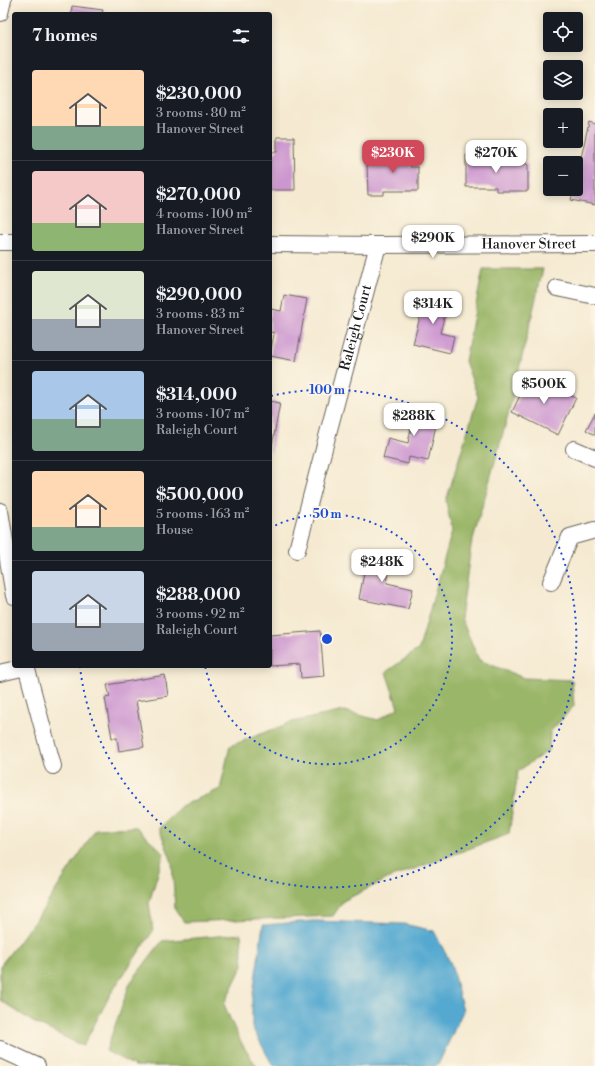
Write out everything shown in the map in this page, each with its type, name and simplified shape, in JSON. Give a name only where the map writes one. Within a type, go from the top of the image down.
[{"type":"street","points":[[0,14],[3,0]]},
{"type":"street","points":[[0,242],[12,242]]},
{"type":"street","name":"Hanover Street","points":[[272,244],[595,244]]},
{"type":"street","name":"Raleigh Court","points":[[297,550],[378,245]]},
{"type":"street","points":[[557,288],[595,296]]},
{"type":"street","points":[[574,449],[595,458]]},
{"type":"street","points":[[0,511],[12,584]]},
{"type":"street","points":[[552,582],[570,537],[595,530]]},
{"type":"street","points":[[0,673],[22,668]]},
{"type":"street","points":[[26,668],[53,766]]},
{"type":"street","points":[[0,1049],[37,1066]]},
{"type":"green space","points":[[483,269],[543,269],[507,419],[471,546],[461,618],[479,660],[524,678],[572,680],[574,706],[550,732],[549,750],[518,771],[509,834],[387,879],[343,901],[333,916],[184,922],[175,909],[172,862],[159,828],[181,806],[220,789],[230,746],[292,722],[344,711],[378,720],[398,708],[386,672],[419,649],[452,531],[446,501],[478,397],[465,361]]},
{"type":"green space","points":[[136,827],[164,853],[149,903],[153,931],[111,993],[83,1046],[33,1022],[0,1000],[0,966],[40,914],[96,829]]},
{"type":"green space","points":[[241,934],[243,965],[224,1004],[234,1029],[257,1066],[135,1066],[106,1051],[130,983],[162,941]]},
{"type":"water","points":[[313,921],[404,924],[434,931],[451,964],[463,1011],[439,1063],[435,1066],[275,1066],[272,1064],[252,1027],[252,1001],[263,925]]},
{"type":"building","points":[[72,6],[103,10],[102,12],[71,12]]},
{"type":"building","points":[[589,122],[595,124],[595,205],[571,200],[572,196],[583,196],[583,156],[581,156]]},
{"type":"building","points":[[277,137],[294,137],[295,190],[272,190],[272,152],[277,152]]},
{"type":"building","points":[[391,148],[409,148],[410,167],[418,167],[418,191],[384,191],[384,195],[368,195],[367,163],[391,163]]},
{"type":"building","points":[[466,155],[496,155],[496,163],[528,164],[528,191],[496,191],[496,187],[466,187]]},
{"type":"building","points":[[426,293],[449,299],[440,333],[454,336],[450,353],[413,344]]},
{"type":"building","points":[[284,295],[307,299],[296,361],[272,356],[274,333],[272,332],[272,309],[281,311]]},
{"type":"building","points":[[530,375],[576,398],[558,435],[512,412]]},
{"type":"building","points":[[272,401],[280,403],[272,447]]},
{"type":"building","points":[[408,405],[439,412],[428,461],[409,457],[408,464],[383,458],[388,438],[408,443],[412,423],[404,421]]},
{"type":"building","points":[[595,413],[595,435],[586,430]]},
{"type":"building","points":[[368,551],[392,556],[387,583],[413,589],[408,609],[359,599]]},
{"type":"building","points":[[320,631],[324,676],[301,678],[300,664],[272,666],[272,635]]},
{"type":"building","points":[[165,675],[168,696],[136,701],[144,747],[119,751],[117,738],[112,738],[105,698],[110,697],[107,685]]}]
